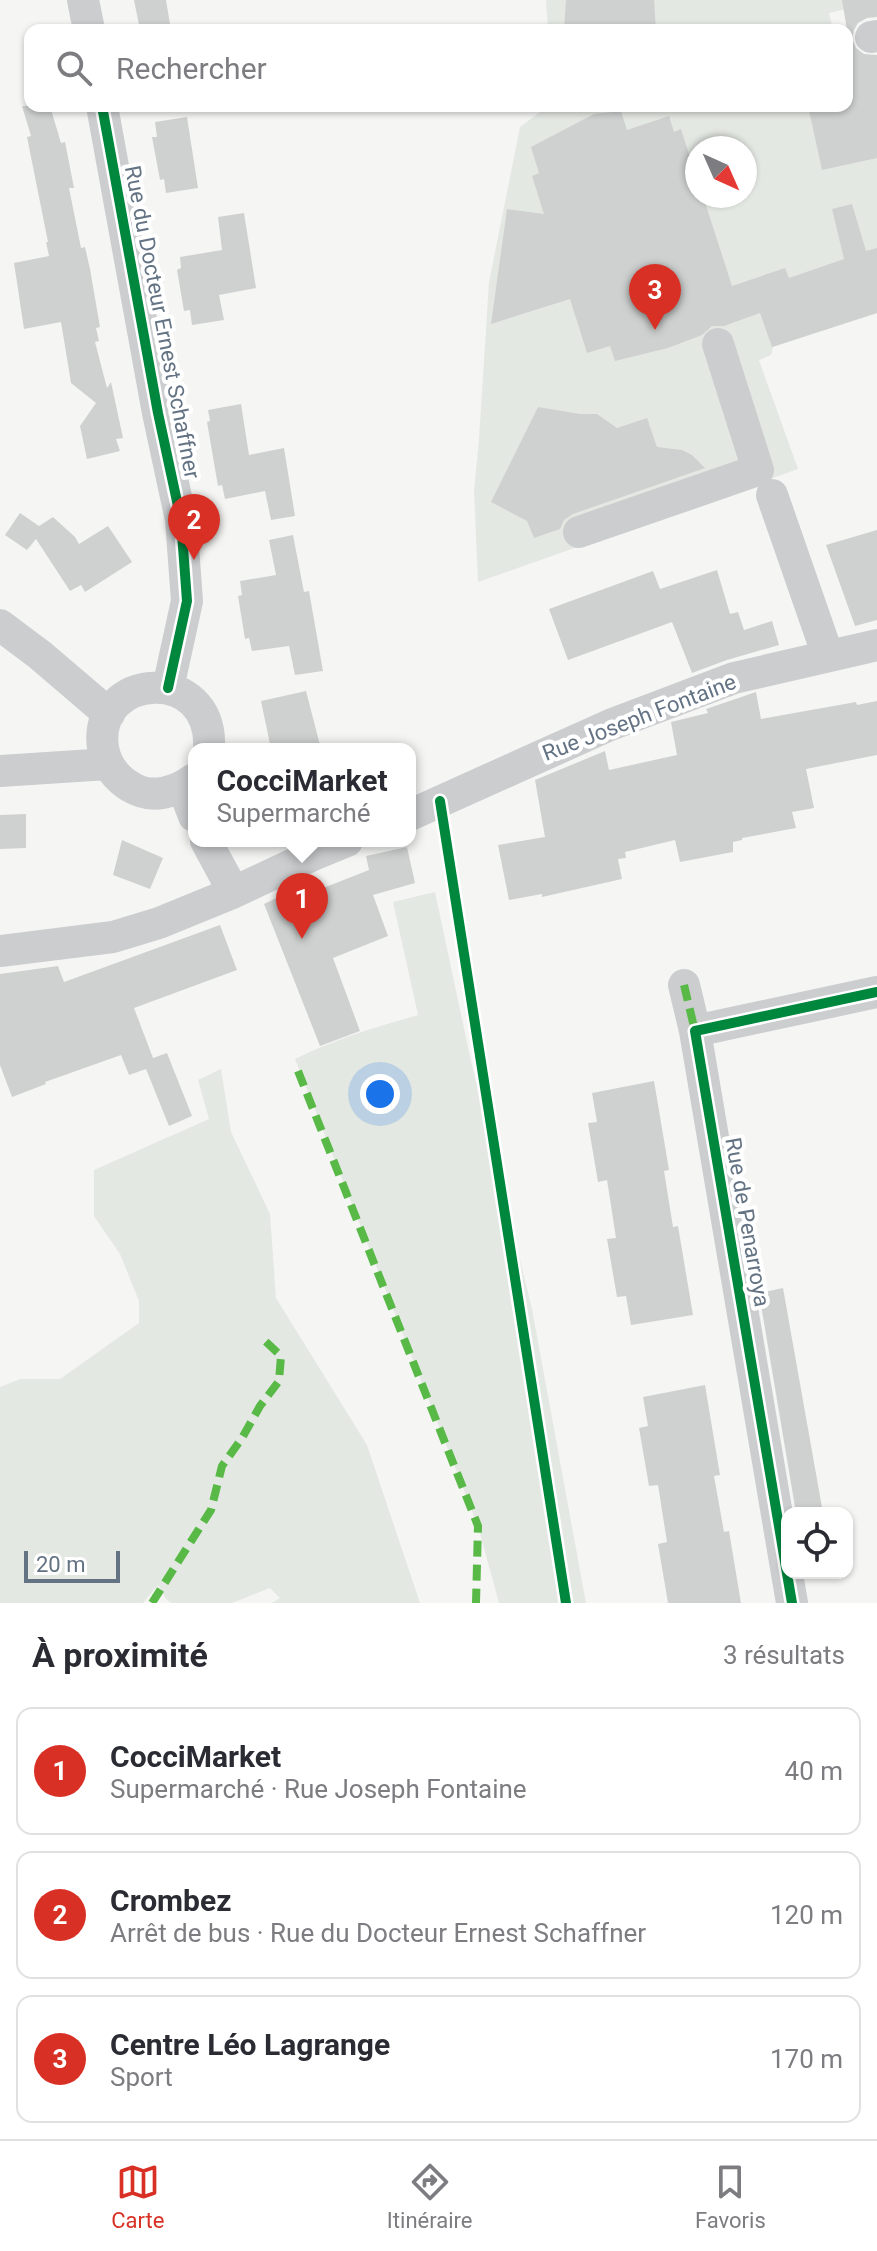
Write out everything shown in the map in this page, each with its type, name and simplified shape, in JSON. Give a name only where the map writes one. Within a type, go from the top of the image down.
[{"type":"street","points":[[83,0],[88,24]]},
{"type":"street","name":"Rue du Docteur Ernest Schaffner","points":[[103,112],[158,413],[181,520],[187,601],[168,688]]},
{"type":"street","points":[[579,532],[758,470],[718,344]]},
{"type":"street","points":[[772,495],[828,656]]},
{"type":"street","points":[[0,625],[109,714]]},
{"type":"street","name":"Rue Joseph Fontaine","points":[[416,812],[610,725],[734,678],[877,645]]},
{"type":"street","points":[[188,794],[149,794],[132,789],[118,778],[108,764],[102,738],[109,714],[120,700],[134,691],[151,686],[168,688],[183,693],[196,703],[205,717],[210,732],[209,743]]},
{"type":"street","points":[[0,771],[108,764]]},
{"type":"street","points":[[209,847],[226,878],[230,894]]},
{"type":"street","points":[[0,951],[113,937],[159,923],[332,847]]},
{"type":"street","name":"Rue de Penarroya","points":[[684,985],[695,1031],[792,1603]]},
{"type":"street","points":[[695,1031],[877,992]]},
{"type":"shaded area","points":[[546,0],[862,0],[862,5],[829,13],[832,24],[548,24]]},
{"type":"shaded area","points":[[853,108],[877,118],[877,313],[773,347],[771,355],[759,360],[798,469],[478,582],[474,491],[489,282],[520,127],[540,112],[853,112]]},
{"type":"shaded area","points":[[435,892],[471,1061],[532,1309],[586,1603],[499,1603],[478,1526],[295,1059],[340,1039],[418,1015],[393,902]]},
{"type":"shaded area","points":[[221,1069],[231,1132],[270,1214],[276,1298],[367,1445],[420,1603],[272,1603],[280,1598],[270,1588],[232,1603],[171,1603],[158,1585],[143,1603],[0,1603],[0,1387],[20,1379],[60,1379],[139,1323],[139,1301],[120,1254],[94,1216],[94,1170],[209,1119],[198,1080]]},
{"type":"building","points":[[134,0],[166,0],[170,24],[139,24]]},
{"type":"building","points":[[566,0],[654,0],[656,24],[564,24]]},
{"type":"building","points":[[842,0],[877,0],[877,17],[858,23],[853,34],[853,24],[846,24]]},
{"type":"building","points":[[853,41],[864,54],[877,55],[877,158],[822,170],[809,112],[853,112]]},
{"type":"building","points":[[22,106],[24,112],[52,112],[61,143],[65,142],[74,188],[69,188],[81,248],[85,247],[90,269],[100,327],[96,328],[99,341],[95,342],[107,388],[111,382],[123,438],[116,439],[120,451],[87,459],[80,426],[96,403],[71,383],[61,322],[24,329],[14,263],[49,256],[27,137],[31,136]]},
{"type":"building","points":[[621,112],[627,130],[669,116],[674,132],[681,129],[685,142],[685,208],[707,208],[732,286],[785,268],[789,278],[844,259],[832,209],[852,204],[866,251],[877,248],[877,313],[772,347],[760,313],[724,326],[712,326],[702,335],[668,348],[615,361],[610,346],[587,353],[570,299],[491,324],[507,209],[544,214],[532,176],[539,173],[531,147],[594,114]]},
{"type":"building","points":[[187,117],[198,188],[166,193],[164,179],[160,180],[152,137],[157,137],[155,122]]},
{"type":"building","points":[[244,213],[256,288],[219,295],[224,320],[192,325],[190,310],[184,311],[177,270],[181,268],[180,257],[222,250],[218,217]]},
{"type":"building","points":[[241,404],[249,455],[284,448],[295,516],[271,520],[265,491],[225,499],[222,485],[218,486],[207,422],[210,421],[208,410]]},
{"type":"building","points":[[538,407],[597,414],[617,428],[647,418],[657,447],[682,450],[705,468],[573,514],[564,520],[560,529],[534,538],[527,521],[491,502]]},
{"type":"building","points":[[20,513],[39,526],[53,517],[79,544],[108,526],[132,562],[85,592],[81,585],[70,591],[36,539],[27,550],[5,535]]},
{"type":"building","points":[[877,530],[877,620],[855,626],[826,545]]},
{"type":"building","points":[[293,535],[304,592],[309,591],[323,671],[295,675],[289,646],[252,651],[249,638],[245,639],[238,596],[242,595],[240,581],[276,575],[269,540]]},
{"type":"building","points":[[717,570],[730,614],[738,612],[744,630],[772,621],[779,645],[692,673],[672,622],[568,660],[549,609],[653,571],[660,589]]},
{"type":"building","points":[[306,691],[319,743],[270,743],[261,701]]},
{"type":"building","points":[[756,692],[761,719],[877,701],[877,755],[806,769],[814,808],[792,812],[796,828],[742,838],[733,842],[733,852],[680,862],[675,840],[625,852],[626,858],[618,859],[622,879],[542,897],[542,894],[509,900],[498,845],[545,837],[535,780],[605,751],[609,770],[677,755],[671,722],[708,713],[706,709]]},
{"type":"building","points":[[26,814],[26,848],[0,849],[0,815]]},
{"type":"building","points":[[122,840],[163,858],[150,889],[113,875]]},
{"type":"building","points":[[407,847],[415,883],[373,895],[388,936],[333,958],[360,1031],[320,1046],[264,904],[304,885],[308,894],[369,870],[366,856]]},
{"type":"building","points":[[220,925],[237,970],[134,1008],[153,1058],[167,1053],[192,1116],[169,1126],[146,1069],[129,1075],[121,1055],[12,1097],[0,1065],[0,974],[58,966],[64,982]]},
{"type":"building","points":[[654,1081],[669,1170],[664,1171],[673,1227],[678,1226],[693,1315],[631,1325],[626,1296],[617,1297],[607,1239],[616,1238],[607,1180],[598,1182],[588,1123],[597,1122],[592,1093]]},
{"type":"building","points":[[783,1288],[822,1507],[795,1507],[759,1293]]},
{"type":"building","points":[[705,1385],[720,1475],[714,1476],[724,1532],[729,1531],[741,1603],[668,1603],[658,1544],[667,1542],[658,1485],[649,1486],[639,1428],[648,1426],[643,1397]]},
{"type":"marked path","points":[[684,985],[695,1031]]},
{"type":"marked path","points":[[298,1071],[478,1526],[476,1603]]},
{"type":"marked path","points":[[152,1603],[211,1510],[222,1466],[279,1381],[281,1356],[263,1339]]},
{"type":"cycle path","points":[[103,112],[158,413],[181,520],[187,601],[168,688]]},
{"type":"cycle path","points":[[440,801],[566,1603]]},
{"type":"cycle path","points":[[792,1603],[695,1031],[877,992]]},
{"type":"place","name":"Centre Léo Lagrange","points":[[655,330]]},
{"type":"place","name":"Crombez","points":[[194,560]]},
{"type":"place","name":"CocciMarket","points":[[302,939]]}]
